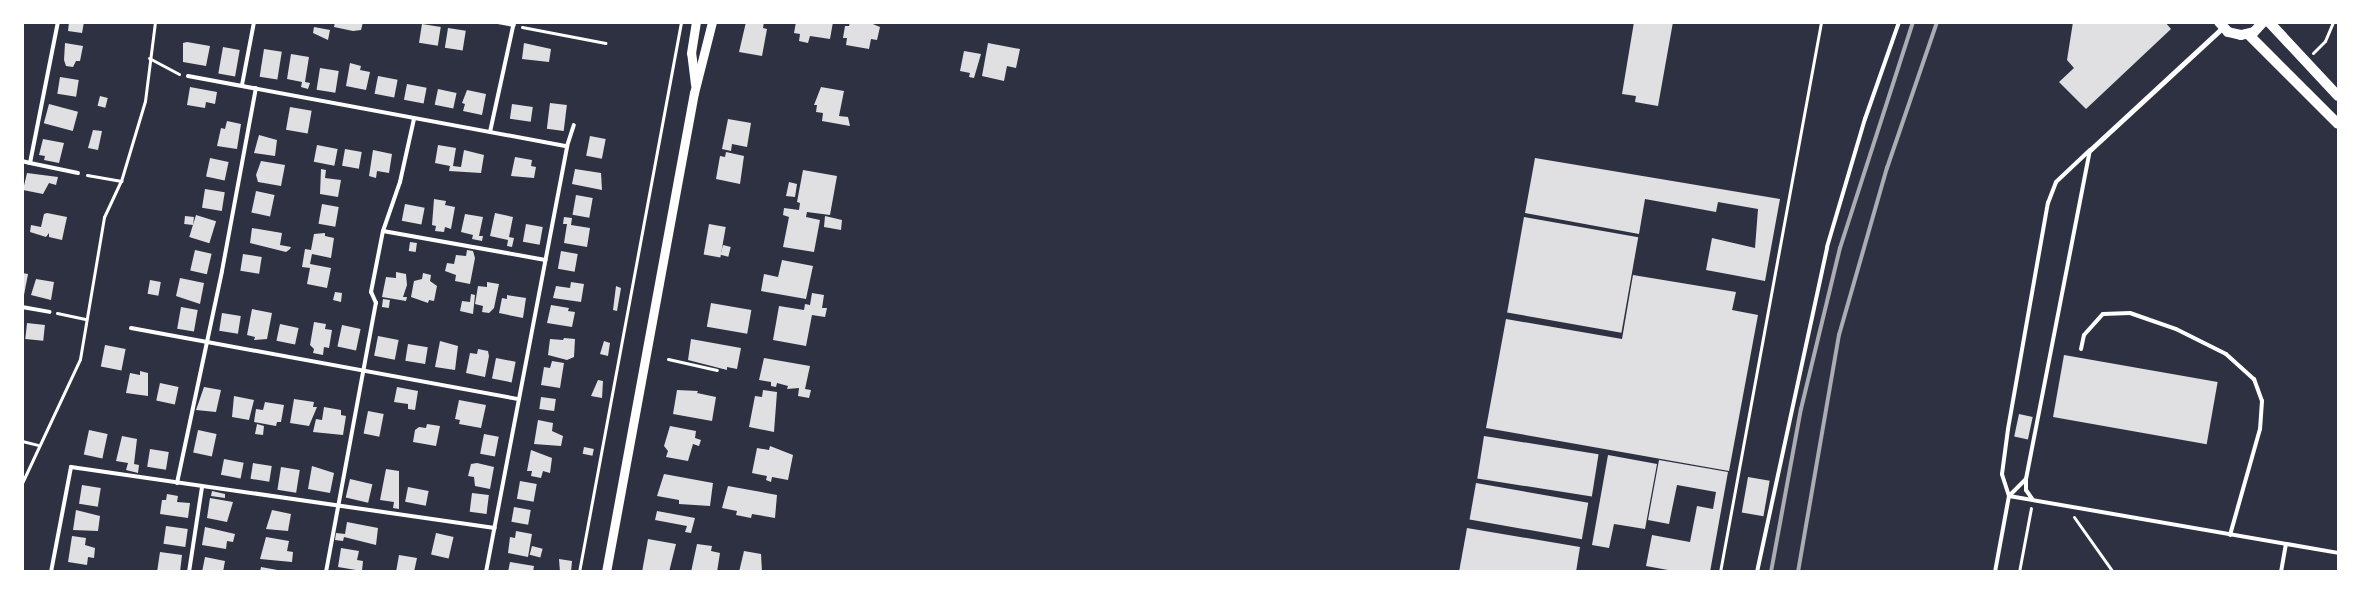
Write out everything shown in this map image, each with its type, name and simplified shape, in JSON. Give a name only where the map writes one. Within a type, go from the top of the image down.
[{"type":"main road","points":[[2220,25],[2234,35],[2248,34],[2263,22]]},
{"type":"main road","points":[[2268,22],[2338,96]]},
{"type":"main road","points":[[2248,34],[2338,124]]},
{"type":"street","points":[[695,84],[690,53],[696,22]]},
{"type":"street","points":[[606,572],[695,84],[712,22]]},
{"type":"street","points":[[2090,150],[2220,25]]},
{"type":"lane","points":[[30,162],[58,22]]},
{"type":"lane","points":[[242,85],[254,22]]},
{"type":"lane","points":[[490,132],[514,24],[498,22]]},
{"type":"lane","points":[[1757,572],[1827,247],[1865,119],[1899,22]]},
{"type":"lane","points":[[188,76],[567,146]]},
{"type":"lane","points":[[177,484],[205,340],[222,271],[256,88]]},
{"type":"lane","points":[[326,572],[376,302],[371,292],[383,231],[400,182],[414,119]]},
{"type":"lane","points":[[486,572],[567,146],[574,125]]},
{"type":"lane","points":[[2033,500],[2026,490],[2026,479],[2090,150]]},
{"type":"lane","points":[[1995,572],[2009,496],[2002,474],[2008,429],[2048,203],[2056,182],[2090,150]]},
{"type":"lane","points":[[22,161],[78,173]]},
{"type":"lane","points":[[383,231],[545,260]]},
{"type":"lane","points":[[22,307],[50,312]]},
{"type":"lane","points":[[2081,349],[2084,335],[2103,314],[2130,313],[2176,329],[2226,354],[2254,379],[2262,401],[2260,429],[2230,535]]},
{"type":"lane","points":[[131,328],[205,340],[519,400]]},
{"type":"lane","points":[[51,572],[70,467],[177,484],[495,528]]},
{"type":"lane","points":[[2009,496],[2026,479]]},
{"type":"lane","points":[[189,572],[202,487]]},
{"type":"lane","points":[[2009,496],[2338,554]]},
{"type":"lane","points":[[2281,572],[2286,545]]},
{"type":"path","points":[[22,483],[38,445],[80,360],[104,218],[121,181],[145,101],[155,22]]},
{"type":"path","points":[[579,572],[681,22]]},
{"type":"path","points":[[1720,572],[1821,22]]},
{"type":"path","points":[[2311,55],[2325,41],[2333,22]]},
{"type":"path","points":[[514,24],[605,43]]},
{"type":"path","points":[[149,58],[172,73],[188,76]]},
{"type":"path","points":[[78,173],[121,181]]},
{"type":"path","points":[[50,312],[86,319]]},
{"type":"path","points":[[668,359],[717,370]]},
{"type":"path","points":[[22,441],[38,445]]},
{"type":"path","points":[[2019,572],[2033,500]]},
{"type":"path","points":[[2066,506],[2113,572]]},
{"type":"building","points":[[69,22],[84,22],[82,33],[68,31]]},
{"type":"building","points":[[335,22],[363,22],[361,30],[353,31],[334,27]]},
{"type":"building","points":[[746,22],[764,22],[763,28],[767,29],[762,56],[739,52]]},
{"type":"building","points":[[796,22],[833,22],[830,39],[810,36],[808,43],[799,41],[800,34],[794,33]]},
{"type":"building","points":[[850,22],[868,22],[880,27],[877,40],[871,39],[869,49],[846,45],[847,38],[843,38],[845,26],[849,26]]},
{"type":"building","points":[[1634,22],[1673,22],[1658,106],[1635,102],[1636,96],[1622,94]]},
{"type":"building","points":[[2073,22],[2165,22],[2171,29],[2086,109],[2059,82],[2074,68],[2067,60]]},
{"type":"building","points":[[422,24],[441,27],[438,46],[419,43]]},
{"type":"building","points":[[314,27],[330,30],[328,40],[313,33]]},
{"type":"building","points":[[448,28],[466,31],[463,51],[445,48]]},
{"type":"building","points":[[65,43],[83,46],[80,61],[76,61],[73,67],[66,66],[64,60]]},
{"type":"building","points":[[183,43],[210,46],[206,66],[183,62]]},
{"type":"building","points":[[524,43],[551,49],[549,62],[522,59]]},
{"type":"building","points":[[988,43],[1020,49],[1016,68],[1007,66],[1004,81],[982,76]]},
{"type":"building","points":[[223,47],[240,50],[235,77],[218,74]]},
{"type":"building","points":[[264,49],[282,52],[277,79],[260,77]]},
{"type":"building","points":[[964,51],[981,54],[974,78],[969,77],[970,73],[960,71]]},
{"type":"building","points":[[291,54],[309,57],[305,82],[310,83],[308,89],[301,87],[302,82],[287,79]]},
{"type":"building","points":[[350,63],[361,66],[360,70],[370,72],[366,90],[346,86]]},
{"type":"building","points":[[320,68],[339,71],[335,93],[317,90]]},
{"type":"building","points":[[378,76],[398,80],[394,97],[375,94]]},
{"type":"building","points":[[60,77],[79,80],[76,97],[57,94]]},
{"type":"building","points":[[407,84],[427,88],[424,104],[404,100]]},
{"type":"building","points":[[190,87],[217,92],[215,104],[206,102],[205,108],[187,105]]},
{"type":"building","points":[[821,87],[844,91],[839,116],[848,117],[850,126],[822,121],[823,113],[816,112],[817,105],[814,105]]},
{"type":"building","points":[[438,89],[457,93],[453,109],[435,105]]},
{"type":"building","points":[[467,90],[486,94],[482,115],[463,111],[465,104],[462,103]]},
{"type":"building","points":[[100,96],[108,98],[105,108],[98,106]]},
{"type":"building","points":[[550,103],[567,105],[564,131],[547,129]]},
{"type":"building","points":[[49,104],[78,112],[73,131],[44,123]]},
{"type":"building","points":[[512,104],[533,107],[531,122],[510,119]]},
{"type":"building","points":[[290,107],[312,111],[308,133],[286,130]]},
{"type":"building","points":[[728,119],[751,123],[747,147],[732,144],[731,151],[722,149]]},
{"type":"building","points":[[227,121],[241,124],[237,149],[217,146],[221,128],[225,129]]},
{"type":"building","points":[[93,130],[102,131],[98,150],[88,148]]},
{"type":"building","points":[[259,135],[277,140],[275,156],[254,153]]},
{"type":"building","points":[[590,136],[606,139],[602,159],[586,156]]},
{"type":"building","points":[[43,139],[64,143],[59,163],[44,160],[45,156],[39,155]]},
{"type":"building","points":[[317,145],[338,149],[334,166],[314,162]]},
{"type":"building","points":[[438,145],[456,148],[453,166],[461,167],[464,150],[484,155],[481,173],[449,171],[450,166],[435,163]]},
{"type":"building","points":[[345,149],[362,152],[359,169],[342,166]]},
{"type":"building","points":[[373,150],[392,154],[389,173],[377,171],[376,178],[369,176]]},
{"type":"building","points":[[726,152],[744,156],[740,184],[716,179],[720,156],[725,157]]},
{"type":"building","points":[[515,157],[532,160],[531,166],[536,167],[534,178],[511,176]]},
{"type":"building","points":[[210,158],[229,162],[225,181],[206,177]]},
{"type":"building","points":[[1535,158],[1780,199],[1765,281],[1706,270],[1712,238],[1755,248],[1758,209],[1718,202],[1716,212],[1645,199],[1639,234],[1525,213]]},
{"type":"building","points":[[261,161],[285,165],[281,186],[258,182],[256,175]]},
{"type":"building","points":[[321,169],[326,170],[325,178],[341,180],[338,197],[320,194]]},
{"type":"building","points":[[575,169],[601,173],[602,190],[572,184]]},
{"type":"building","points":[[803,170],[837,176],[830,215],[807,212],[806,217],[820,220],[814,252],[783,247],[789,217],[783,215],[784,208],[799,210],[800,203],[797,202]]},
{"type":"building","points":[[27,173],[58,177],[56,185],[49,183],[43,194],[23,190]]},
{"type":"building","points":[[789,182],[797,184],[795,197],[786,196]]},
{"type":"building","points":[[205,189],[225,192],[222,211],[202,208]]},
{"type":"building","points":[[256,191],[275,195],[270,216],[251,213]]},
{"type":"building","points":[[576,195],[593,198],[589,218],[573,215]]},
{"type":"building","points":[[434,199],[446,201],[445,205],[455,207],[451,229],[445,227],[444,232],[435,231],[436,226],[432,225]]},
{"type":"building","points":[[322,204],[339,207],[335,227],[319,224]]},
{"type":"building","points":[[405,204],[425,208],[421,225],[402,221]]},
{"type":"building","points":[[495,213],[513,217],[509,237],[514,238],[512,247],[507,246],[508,240],[490,236]]},
{"type":"building","points":[[44,214],[67,217],[62,240],[49,237],[49,233],[46,237],[30,232],[31,225],[41,227]]},
{"type":"building","points":[[465,214],[483,217],[479,236],[483,236],[482,241],[472,239],[473,235],[461,232]]},
{"type":"building","points":[[196,215],[216,221],[209,243],[189,237]]},
{"type":"building","points":[[185,216],[194,217],[193,225],[184,224]]},
{"type":"building","points":[[825,216],[842,220],[841,230],[824,227]]},
{"type":"building","points":[[564,217],[572,218],[571,225],[590,228],[587,247],[564,243],[567,224],[563,224]]},
{"type":"building","points":[[1524,217],[1638,237],[1621,333],[1507,313]]},
{"type":"building","points":[[526,224],[543,227],[540,245],[523,242]]},
{"type":"building","points":[[709,224],[726,227],[720,257],[704,255]]},
{"type":"building","points":[[252,228],[282,233],[280,245],[291,247],[290,249],[286,252],[250,243]]},
{"type":"building","points":[[325,233],[325,236],[334,238],[331,258],[312,254],[310,264],[331,268],[327,288],[307,284],[310,268],[302,267],[305,249],[311,250],[314,234]]},
{"type":"building","points":[[410,242],[417,243],[416,252],[409,251]]},
{"type":"building","points":[[723,245],[731,247],[728,257],[721,255]]},
{"type":"building","points":[[195,250],[212,254],[207,274],[190,270]]},
{"type":"building","points":[[467,250],[473,251],[475,258],[470,284],[455,281],[456,275],[445,271],[447,263],[454,264],[456,255],[466,256]]},
{"type":"building","points":[[561,251],[578,254],[575,272],[558,269]]},
{"type":"building","points":[[243,254],[262,257],[259,274],[240,271]]},
{"type":"building","points":[[782,260],[813,266],[806,299],[761,291],[764,274],[778,277]]},
{"type":"building","points":[[396,272],[406,274],[407,285],[403,297],[407,297],[406,301],[382,297],[386,277],[396,278]]},
{"type":"building","points":[[22,273],[28,274],[24,295],[22,295]]},
{"type":"building","points":[[423,273],[431,275],[430,281],[437,286],[434,301],[429,300],[428,303],[411,297],[414,281],[422,279]]},
{"type":"building","points":[[1633,275],[1736,292],[1732,310],[1758,315],[1729,471],[1486,428],[1506,319],[1622,339]]},
{"type":"building","points":[[180,278],[204,283],[200,304],[176,296]]},
{"type":"building","points":[[36,279],[54,282],[51,300],[31,295]]},
{"type":"building","points":[[150,280],[161,282],[158,296],[148,294]]},
{"type":"building","points":[[487,282],[499,284],[494,308],[489,313],[482,312],[483,306],[475,304],[478,286],[487,287]]},
{"type":"building","points":[[571,282],[584,284],[581,302],[553,298],[556,286],[570,288]]},
{"type":"building","points":[[616,286],[621,288],[617,311],[613,310]]},
{"type":"building","points":[[335,292],[342,293],[341,302],[333,300]]},
{"type":"building","points":[[812,293],[824,295],[822,308],[827,308],[825,317],[812,315],[806,346],[773,340],[779,306],[804,310],[805,304],[810,305]]},
{"type":"building","points":[[471,294],[475,295],[473,314],[460,311],[462,301],[470,302]]},
{"type":"building","points":[[507,295],[526,298],[523,318],[499,313],[502,298],[507,299]]},
{"type":"building","points":[[383,299],[390,300],[389,308],[382,307]]},
{"type":"building","points":[[711,303],[751,310],[747,334],[707,327]]},
{"type":"building","points":[[551,305],[569,308],[568,311],[575,312],[572,327],[547,323]]},
{"type":"building","points":[[181,307],[198,310],[194,332],[177,329]]},
{"type":"building","points":[[252,309],[272,313],[267,339],[254,340],[255,337],[247,335]]},
{"type":"building","points":[[222,313],[241,316],[238,334],[219,331]]},
{"type":"building","points":[[314,322],[326,324],[325,329],[332,330],[329,348],[324,347],[323,355],[313,353],[314,349],[310,345]]},
{"type":"building","points":[[27,323],[45,325],[43,341],[25,339]]},
{"type":"building","points":[[280,324],[299,328],[295,345],[276,341]]},
{"type":"building","points":[[342,325],[361,329],[356,350],[337,347]]},
{"type":"building","points":[[378,336],[399,340],[395,360],[374,356]]},
{"type":"building","points":[[564,338],[575,339],[574,357],[567,360],[548,355],[550,339],[563,340]]},
{"type":"building","points":[[691,339],[741,348],[737,369],[727,367],[727,370],[688,360]]},
{"type":"building","points":[[440,341],[458,346],[455,370],[435,367]]},
{"type":"building","points":[[604,341],[610,343],[608,356],[600,354]]},
{"type":"building","points":[[408,344],[428,347],[425,364],[405,361]]},
{"type":"building","points":[[105,345],[126,349],[121,371],[101,367]]},
{"type":"building","points":[[478,349],[488,351],[489,356],[485,377],[466,373],[470,353],[477,354]]},
{"type":"building","points":[[2064,355],[2218,382],[2207,444],[2053,417]]},
{"type":"building","points":[[496,358],[516,362],[512,382],[492,379]]},
{"type":"building","points":[[764,358],[810,366],[805,389],[811,390],[809,398],[798,396],[799,388],[787,389],[788,386],[777,383],[776,387],[771,386],[771,382],[759,380]]},
{"type":"building","points":[[552,361],[564,363],[560,388],[541,385],[544,367],[550,368]]},
{"type":"building","points":[[140,371],[148,373],[148,396],[126,393],[130,373],[140,375]]},
{"type":"building","points":[[598,380],[603,381],[602,398],[591,396]]},
{"type":"building","points":[[160,383],[179,387],[175,405],[156,401]]},
{"type":"building","points":[[204,387],[221,390],[216,412],[196,410]]},
{"type":"building","points":[[397,387],[418,391],[415,410],[408,409],[408,404],[394,402]]},
{"type":"building","points":[[677,390],[698,391],[697,393],[716,397],[712,421],[673,414]]},
{"type":"building","points":[[763,390],[777,392],[774,432],[749,427],[755,396],[762,397]]},
{"type":"building","points":[[234,396],[254,400],[249,420],[232,417]]},
{"type":"building","points":[[541,397],[556,399],[554,411],[539,409]]},
{"type":"building","points":[[294,399],[314,402],[313,407],[317,407],[309,426],[290,423]]},
{"type":"building","points":[[459,400],[486,405],[481,428],[459,424],[460,420],[455,419]]},
{"type":"building","points":[[265,402],[284,405],[281,422],[277,422],[276,426],[254,422],[256,409],[263,410]]},
{"type":"building","points":[[324,407],[341,410],[341,415],[346,416],[343,435],[313,432],[316,419],[322,420]]},
{"type":"building","points":[[368,411],[384,414],[379,437],[364,434]]},
{"type":"building","points":[[2019,414],[2033,417],[2028,439],[2014,436]]},
{"type":"building","points":[[538,420],[553,423],[552,431],[563,436],[561,446],[534,444]]},
{"type":"building","points":[[257,424],[264,426],[263,435],[255,434]]},
{"type":"building","points":[[427,424],[440,426],[436,446],[413,442],[415,430],[419,427],[426,428]]},
{"type":"building","points":[[670,426],[696,431],[695,438],[701,440],[699,446],[693,444],[688,461],[666,457],[668,451],[664,446]]},
{"type":"building","points":[[89,430],[108,434],[102,458],[84,454]]},
{"type":"building","points":[[198,430],[217,434],[212,456],[193,452]]},
{"type":"building","points":[[484,434],[499,437],[495,456],[480,454]]},
{"type":"building","points":[[122,436],[137,439],[134,464],[139,465],[138,473],[126,470],[128,463],[116,461]]},
{"type":"building","points":[[1484,436],[1599,454],[1592,497],[1477,478]]},
{"type":"building","points":[[770,446],[793,455],[788,480],[772,477],[771,482],[766,480],[767,476],[752,473],[757,448],[769,450]]},
{"type":"building","points":[[584,447],[594,449],[592,456],[583,454]]},
{"type":"building","points":[[150,449],[169,452],[166,470],[147,467]]},
{"type":"building","points":[[531,450],[552,458],[550,473],[543,471],[541,478],[531,476],[532,471],[527,471]]},
{"type":"building","points":[[1608,455],[1657,464],[1645,529],[1614,524],[1609,548],[1592,545]]},
{"type":"building","points":[[224,459],[244,463],[241,479],[221,475]]},
{"type":"building","points":[[1659,460],[1728,472],[1710,572],[1679,572],[1646,566],[1652,535],[1690,542],[1697,506],[1713,509],[1716,492],[1677,485],[1669,524],[1648,520]]},
{"type":"building","points":[[253,463],[272,466],[269,482],[250,479]]},
{"type":"building","points":[[477,463],[494,467],[490,489],[475,486],[474,477],[468,476],[471,464]]},
{"type":"building","points":[[312,466],[334,473],[330,493],[308,489]]},
{"type":"building","points":[[281,467],[300,470],[296,493],[277,490]]},
{"type":"building","points":[[386,469],[399,471],[399,509],[393,508],[394,502],[380,500]]},
{"type":"building","points":[[664,474],[713,483],[710,506],[679,504],[679,500],[657,496]]},
{"type":"building","points":[[1748,477],[1770,481],[1763,516],[1742,512]]},
{"type":"building","points":[[350,479],[372,484],[368,503],[346,498]]},
{"type":"building","points":[[520,481],[537,484],[534,502],[517,499]]},
{"type":"building","points":[[1476,483],[1588,503],[1582,539],[1470,519]]},
{"type":"building","points":[[82,485],[101,488],[98,507],[79,504]]},
{"type":"building","points":[[728,486],[777,495],[775,518],[752,514],[751,518],[736,515],[737,511],[722,508]]},
{"type":"building","points":[[408,487],[429,491],[426,506],[405,502]]},
{"type":"building","points":[[212,491],[225,494],[225,498],[211,496]]},
{"type":"building","points":[[472,493],[489,495],[487,514],[470,512]]},
{"type":"building","points":[[167,494],[178,496],[177,502],[190,503],[188,518],[160,514],[162,500],[166,500]]},
{"type":"building","points":[[210,498],[233,502],[227,522],[207,518]]},
{"type":"building","points":[[514,507],[531,510],[528,525],[511,522]]},
{"type":"building","points":[[76,510],[100,516],[98,531],[73,530]]},
{"type":"building","points":[[272,510],[291,514],[288,531],[266,529]]},
{"type":"building","points":[[657,511],[695,518],[691,533],[685,532],[687,526],[655,520]]},
{"type":"building","points":[[347,522],[378,528],[376,545],[344,537],[343,541],[335,540],[336,533],[345,534]]},
{"type":"building","points":[[166,526],[188,529],[185,547],[163,544]]},
{"type":"building","points":[[205,527],[235,534],[233,542],[227,541],[226,549],[202,545]]},
{"type":"building","points":[[1467,528],[1580,547],[1576,572],[1459,572]]},
{"type":"building","points":[[516,531],[532,534],[528,557],[508,553],[510,537],[515,538]]},
{"type":"building","points":[[436,533],[454,537],[449,558],[431,554]]},
{"type":"building","points":[[72,536],[86,538],[85,545],[95,548],[94,558],[88,557],[87,565],[68,562]]},
{"type":"building","points":[[266,537],[289,541],[287,551],[293,552],[292,562],[260,559]]},
{"type":"building","points":[[648,539],[676,544],[669,572],[642,572]]},
{"type":"building","points":[[697,544],[712,546],[711,551],[720,553],[717,572],[691,572]]},
{"type":"building","points":[[532,546],[543,549],[540,558],[530,555]]},
{"type":"building","points":[[341,548],[359,551],[357,560],[363,561],[362,571],[338,567]]},
{"type":"building","points":[[744,551],[761,554],[762,572],[739,572]]},
{"type":"building","points":[[160,552],[182,555],[180,572],[157,572]]},
{"type":"building","points":[[399,555],[417,558],[414,572],[396,572]]},
{"type":"building","points":[[205,557],[225,561],[223,572],[202,572]]},
{"type":"building","points":[[559,559],[572,561],[571,572],[560,572]]},
{"type":"building","points":[[510,562],[534,566],[533,572],[508,572]]},
{"type":"building","points":[[261,567],[283,571],[260,572]]},
{"type":"railway","points":[[1771,572],[1801,409],[1840,248],[1913,22]]},
{"type":"railway","points":[[1798,572],[1839,335],[1887,168],[1937,22]]}]
